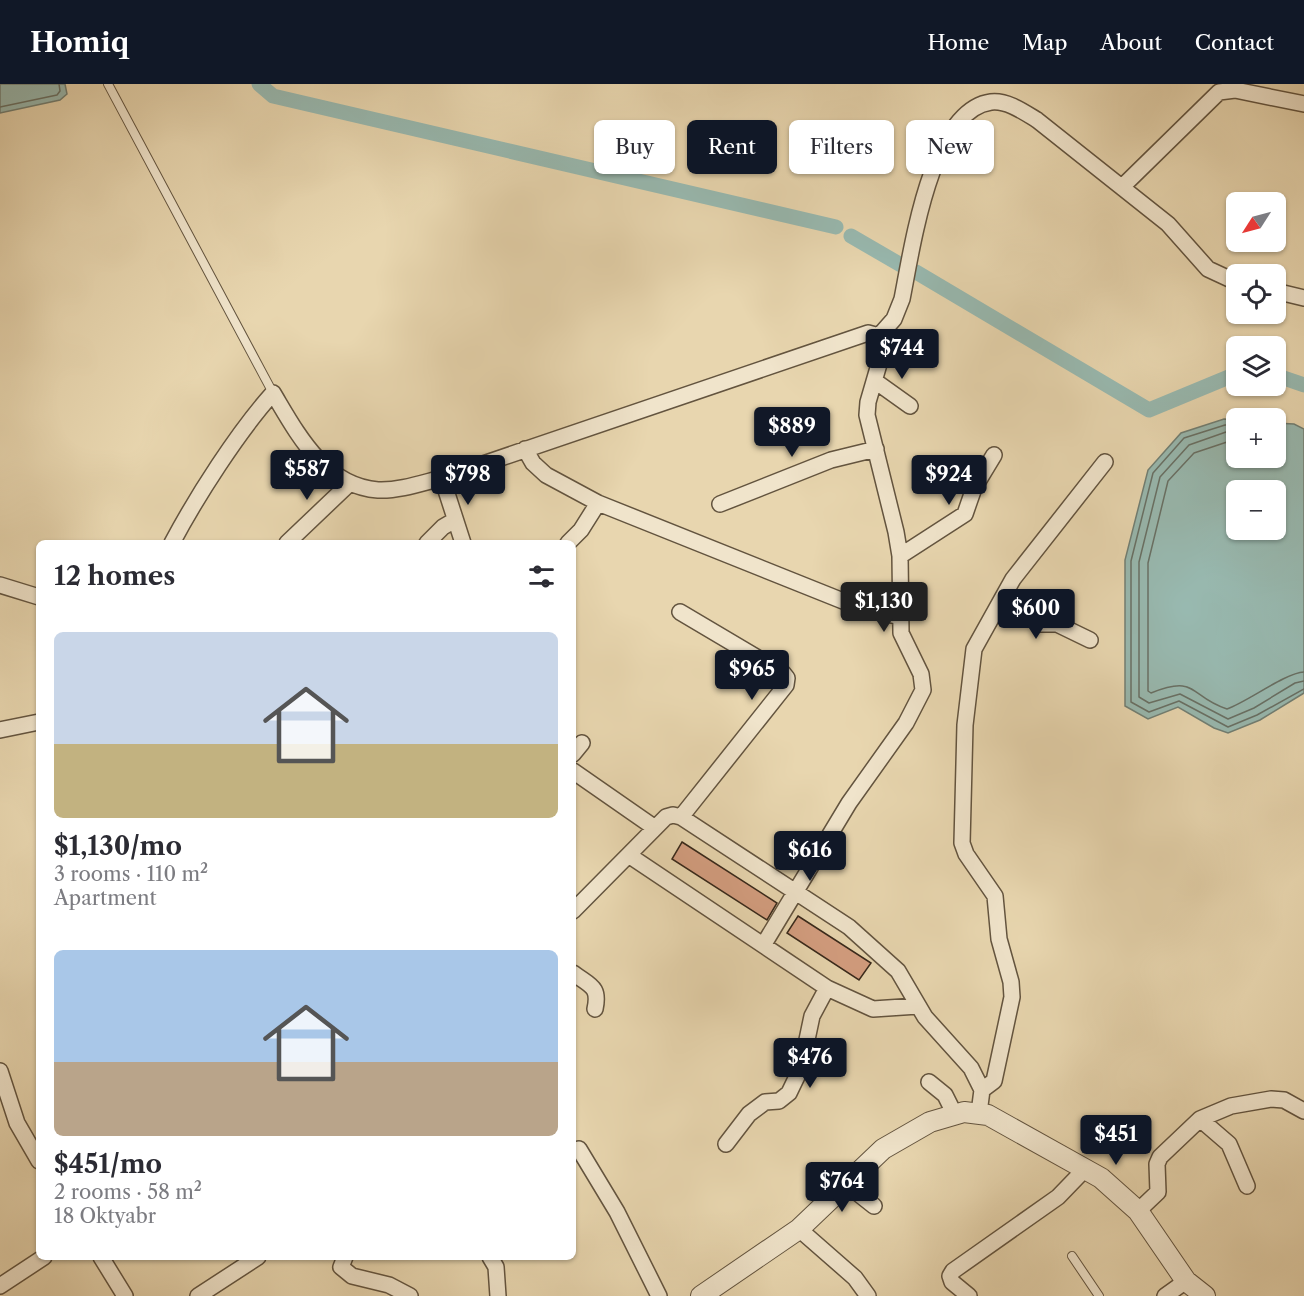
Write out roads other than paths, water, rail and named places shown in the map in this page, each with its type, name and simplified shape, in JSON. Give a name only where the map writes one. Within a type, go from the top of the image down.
[{"type":"street","points":[[1122,187],[1219,92],[1235,90],[1304,104]]},
{"type":"street","points":[[879,336],[894,319],[902,299],[935,161],[952,127],[978,105],[993,102],[1017,107],[1037,120],[1168,224],[1208,269],[1226,277]]},
{"type":"street","points":[[1286,294],[1304,298]]},
{"type":"street","points":[[174,540],[212,479],[273,393],[313,455],[350,483],[378,490],[402,488],[442,478],[868,333],[879,336]]},
{"type":"street","points":[[764,945],[849,803],[906,723],[923,690],[921,674],[902,639],[900,556],[890,504],[867,415],[868,402],[884,347],[879,336]]},
{"type":"street","points":[[875,381],[910,406]]},
{"type":"street","points":[[525,449],[533,464],[546,475],[598,503],[863,609],[901,617]]},
{"type":"street","points":[[720,504],[831,460],[876,449]]},
{"type":"street","points":[[900,556],[965,514],[974,488],[994,455]]},
{"type":"street","points":[[982,1090],[990,1087],[994,1081],[1012,997],[1006,959],[997,927],[995,896],[966,854],[962,843],[965,725],[974,649],[1013,579],[1105,462]]},
{"type":"street","points":[[442,478],[462,540]]},
{"type":"street","points":[[290,540],[350,483]]},
{"type":"street","points":[[571,540],[582,530],[598,503]]},
{"type":"street","points":[[430,540],[443,527],[455,520]]},
{"type":"street","points":[[0,585],[36,596]]},
{"type":"street","points":[[1002,599],[1040,624],[1057,624],[1090,640]]},
{"type":"street","points":[[680,612],[783,673],[787,678],[786,685],[681,817]]},
{"type":"street","points":[[0,730],[36,723]]},
{"type":"street","points":[[576,773],[655,828]]},
{"type":"street","points":[[576,908],[666,817],[673,815],[681,817],[849,927],[873,946],[906,982],[918,1006],[971,1068],[982,1090],[979,1113]]},
{"type":"street","points":[[630,856],[827,988],[873,1009],[918,1006]]},
{"type":"street","points":[[576,975],[596,990],[598,995],[595,1009]]},
{"type":"street","points":[[726,1144],[749,1114],[765,1102],[778,1101],[789,1093],[801,1068],[812,1016],[827,988]]},
{"type":"street","points":[[0,1071],[17,1123],[36,1156]]},
{"type":"street","points":[[929,1082],[945,1095],[954,1113]]},
{"type":"street","points":[[1138,1211],[1158,1192],[1157,1164],[1160,1157],[1200,1119],[1231,1106],[1270,1099],[1284,1100],[1304,1111]]},
{"type":"street","points":[[701,1296],[799,1229],[883,1149],[930,1122],[954,1113],[979,1113],[1002,1122],[1086,1168],[1110,1185],[1138,1211],[1186,1281],[1205,1296]]},
{"type":"street","points":[[1200,1119],[1229,1144],[1246,1186]]},
{"type":"street","points":[[579,1149],[617,1212],[659,1296]]},
{"type":"street","points":[[969,1296],[952,1282],[950,1276],[953,1271],[1058,1197],[1086,1168]]},
{"type":"street","points":[[845,1183],[874,1206]]},
{"type":"street","points":[[799,1229],[855,1278],[868,1296]]},
{"type":"street","points":[[0,1286],[39,1260]]},
{"type":"street","points":[[104,1260],[126,1296]]},
{"type":"street","points":[[198,1296],[253,1260]]},
{"type":"street","points":[[344,1260],[341,1267],[352,1276],[389,1285],[410,1296]]},
{"type":"street","points":[[492,1260],[496,1267],[498,1296]]},
{"type":"street","points":[[1165,1296],[1186,1281]]},
{"type":"lane","points":[[108,84],[273,393]]},
{"type":"lane","points":[[1072,1256],[1099,1296]]},
{"type":"water","points":[[0,84],[65,84],[67,94],[60,100],[0,113]]},
{"type":"water","points":[[1224,419],[1226,419],[1226,468],[1286,468],[1286,424],[1294,424],[1304,429],[1304,693],[1260,720],[1228,733],[1214,728],[1178,707],[1148,719],[1125,706],[1125,560],[1148,470],[1181,433]]},
{"type":"waterway","points":[[259,84],[273,96],[836,227]]},
{"type":"waterway","points":[[851,236],[901,265]]},
{"type":"waterway","points":[[916,272],[1149,410],[1226,378]]},
{"type":"waterway","points":[[1286,379],[1304,385]]}]
